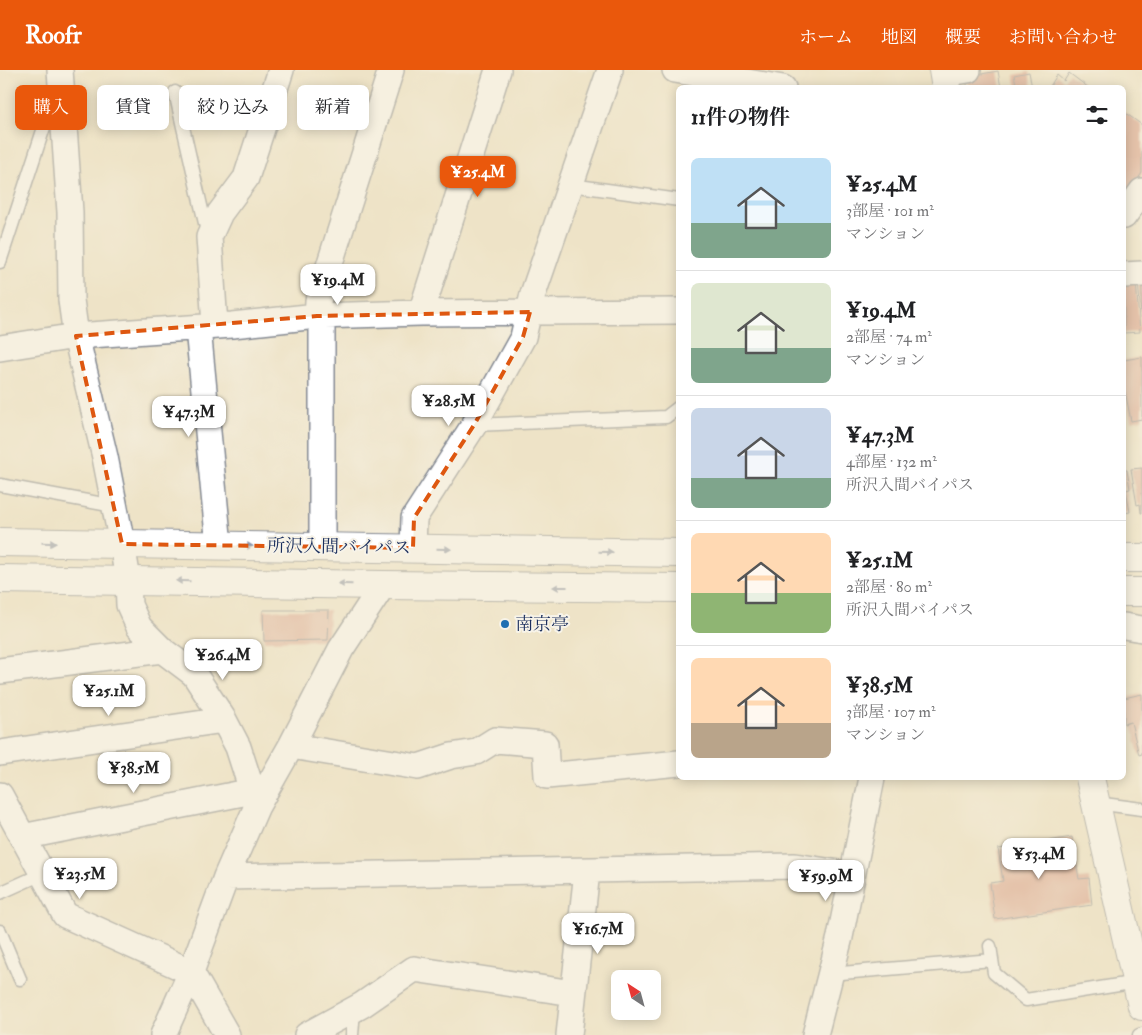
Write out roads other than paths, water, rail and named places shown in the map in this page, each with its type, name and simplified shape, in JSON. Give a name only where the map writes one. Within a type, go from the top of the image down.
[{"type":"main road","name":"所沢入間バイパス","points":[[0,542],[676,553]]},
{"type":"main road","points":[[1126,558],[1142,558]]},
{"type":"main road","points":[[0,579],[676,588]]},
{"type":"main road","points":[[1126,592],[1142,592]]},
{"type":"main road","points":[[1093,790],[1140,996]]},
{"type":"street","points":[[219,546],[206,326],[208,237],[220,212],[246,178],[282,70]]},
{"type":"street","points":[[322,547],[322,328],[318,316],[318,301],[391,70]]},
{"type":"street","points":[[421,313],[498,70]]},
{"type":"street","points":[[413,548],[414,518],[474,425],[523,337],[534,294],[610,70]]},
{"type":"street","points":[[675,70],[742,84]]},
{"type":"street","points":[[61,78],[70,212],[70,300],[76,336],[105,457],[122,544],[128,580],[129,605],[140,627],[162,650],[194,674],[224,720],[238,746],[255,798]]},
{"type":"street","points":[[1126,213],[1142,191]]},
{"type":"street","points":[[1126,275],[1142,274]]},
{"type":"street","points":[[0,348],[76,336],[232,325],[318,316],[421,313],[676,311]]},
{"type":"street","points":[[162,1035],[192,972],[255,798],[291,746],[341,649],[383,585]]},
{"type":"street","points":[[1126,626],[1142,629]]},
{"type":"street","points":[[0,671],[162,650]]},
{"type":"street","points":[[0,754],[224,720]]},
{"type":"street","points":[[291,746],[418,766],[451,756],[476,752],[496,740],[545,744],[547,776],[676,763]]},
{"type":"street","points":[[815,1035],[840,937],[872,780]]},
{"type":"street","points":[[0,796],[65,915],[192,972],[227,1035]]},
{"type":"street","points":[[22,837],[255,798]]},
{"type":"street","points":[[226,877],[796,866],[852,875]]},
{"type":"street","points":[[569,1035],[587,870]]},
{"type":"street","points":[[307,1035],[354,1010],[414,969],[573,993]]},
{"type":"lane","points":[[0,262],[61,78]]},
{"type":"lane","points":[[175,92],[208,237]]},
{"type":"lane","points":[[571,185],[676,200]]},
{"type":"lane","points":[[474,425],[666,418],[676,409]]},
{"type":"lane","points":[[0,485],[114,506]]},
{"type":"lane","points":[[1093,790],[1142,809]]},
{"type":"lane","points":[[0,893],[42,874]]},
{"type":"lane","points":[[0,931],[20,978]]},
{"type":"lane","points":[[990,946],[994,973],[1026,1000],[1140,996]]},
{"type":"lane","points":[[830,974],[992,960]]},
{"type":"lane","points":[[352,1035],[354,1010]]},
{"type":"place","name":"南京亭","points":[[505,624]]}]
